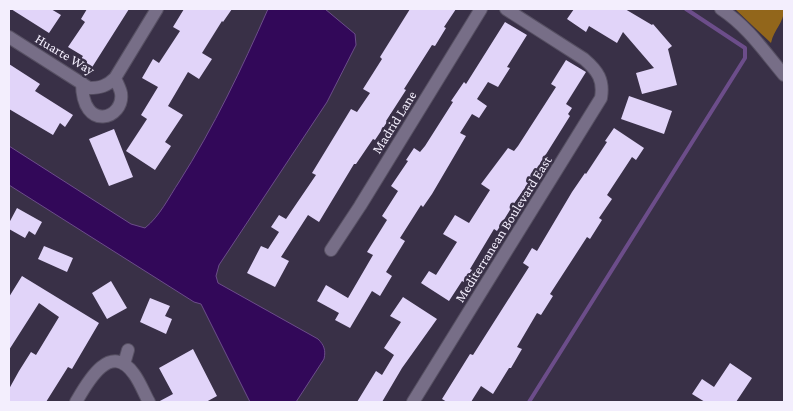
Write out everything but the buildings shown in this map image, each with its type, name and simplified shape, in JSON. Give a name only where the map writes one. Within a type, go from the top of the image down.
[{"type":"street","points":[[82,83],[86,106],[91,113],[105,117],[117,108],[121,100],[121,93],[115,78],[157,9]]},
{"type":"street","name":"Madrid Lane","points":[[331,250],[481,9]]},
{"type":"street","name":"Mediterranean Boulevard East","points":[[413,402],[601,98],[603,88],[601,78],[596,69],[584,59],[506,9]]},
{"type":"street","points":[[721,9],[736,18],[757,40],[784,75]]},
{"type":"street","name":"Huarte Way","points":[[9,36],[89,88],[108,85],[115,78]]},
{"type":"street","points":[[124,364],[128,350]]},
{"type":"street","points":[[76,402],[92,375],[104,365],[114,362],[124,364],[134,374],[149,402]]},
{"type":"shaded area","points":[[268,9],[325,9],[355,34],[356,45],[327,102],[219,265],[216,276],[218,283],[322,343],[325,350],[324,359],[296,402],[250,402],[201,304],[194,302],[9,185],[9,146],[131,224],[145,228],[164,206],[216,119]]},
{"type":"shaded area","points":[[735,9],[784,9],[784,14],[771,43]]},
{"type":"waterway","points":[[529,402],[745,58],[745,48],[686,9]]}]
